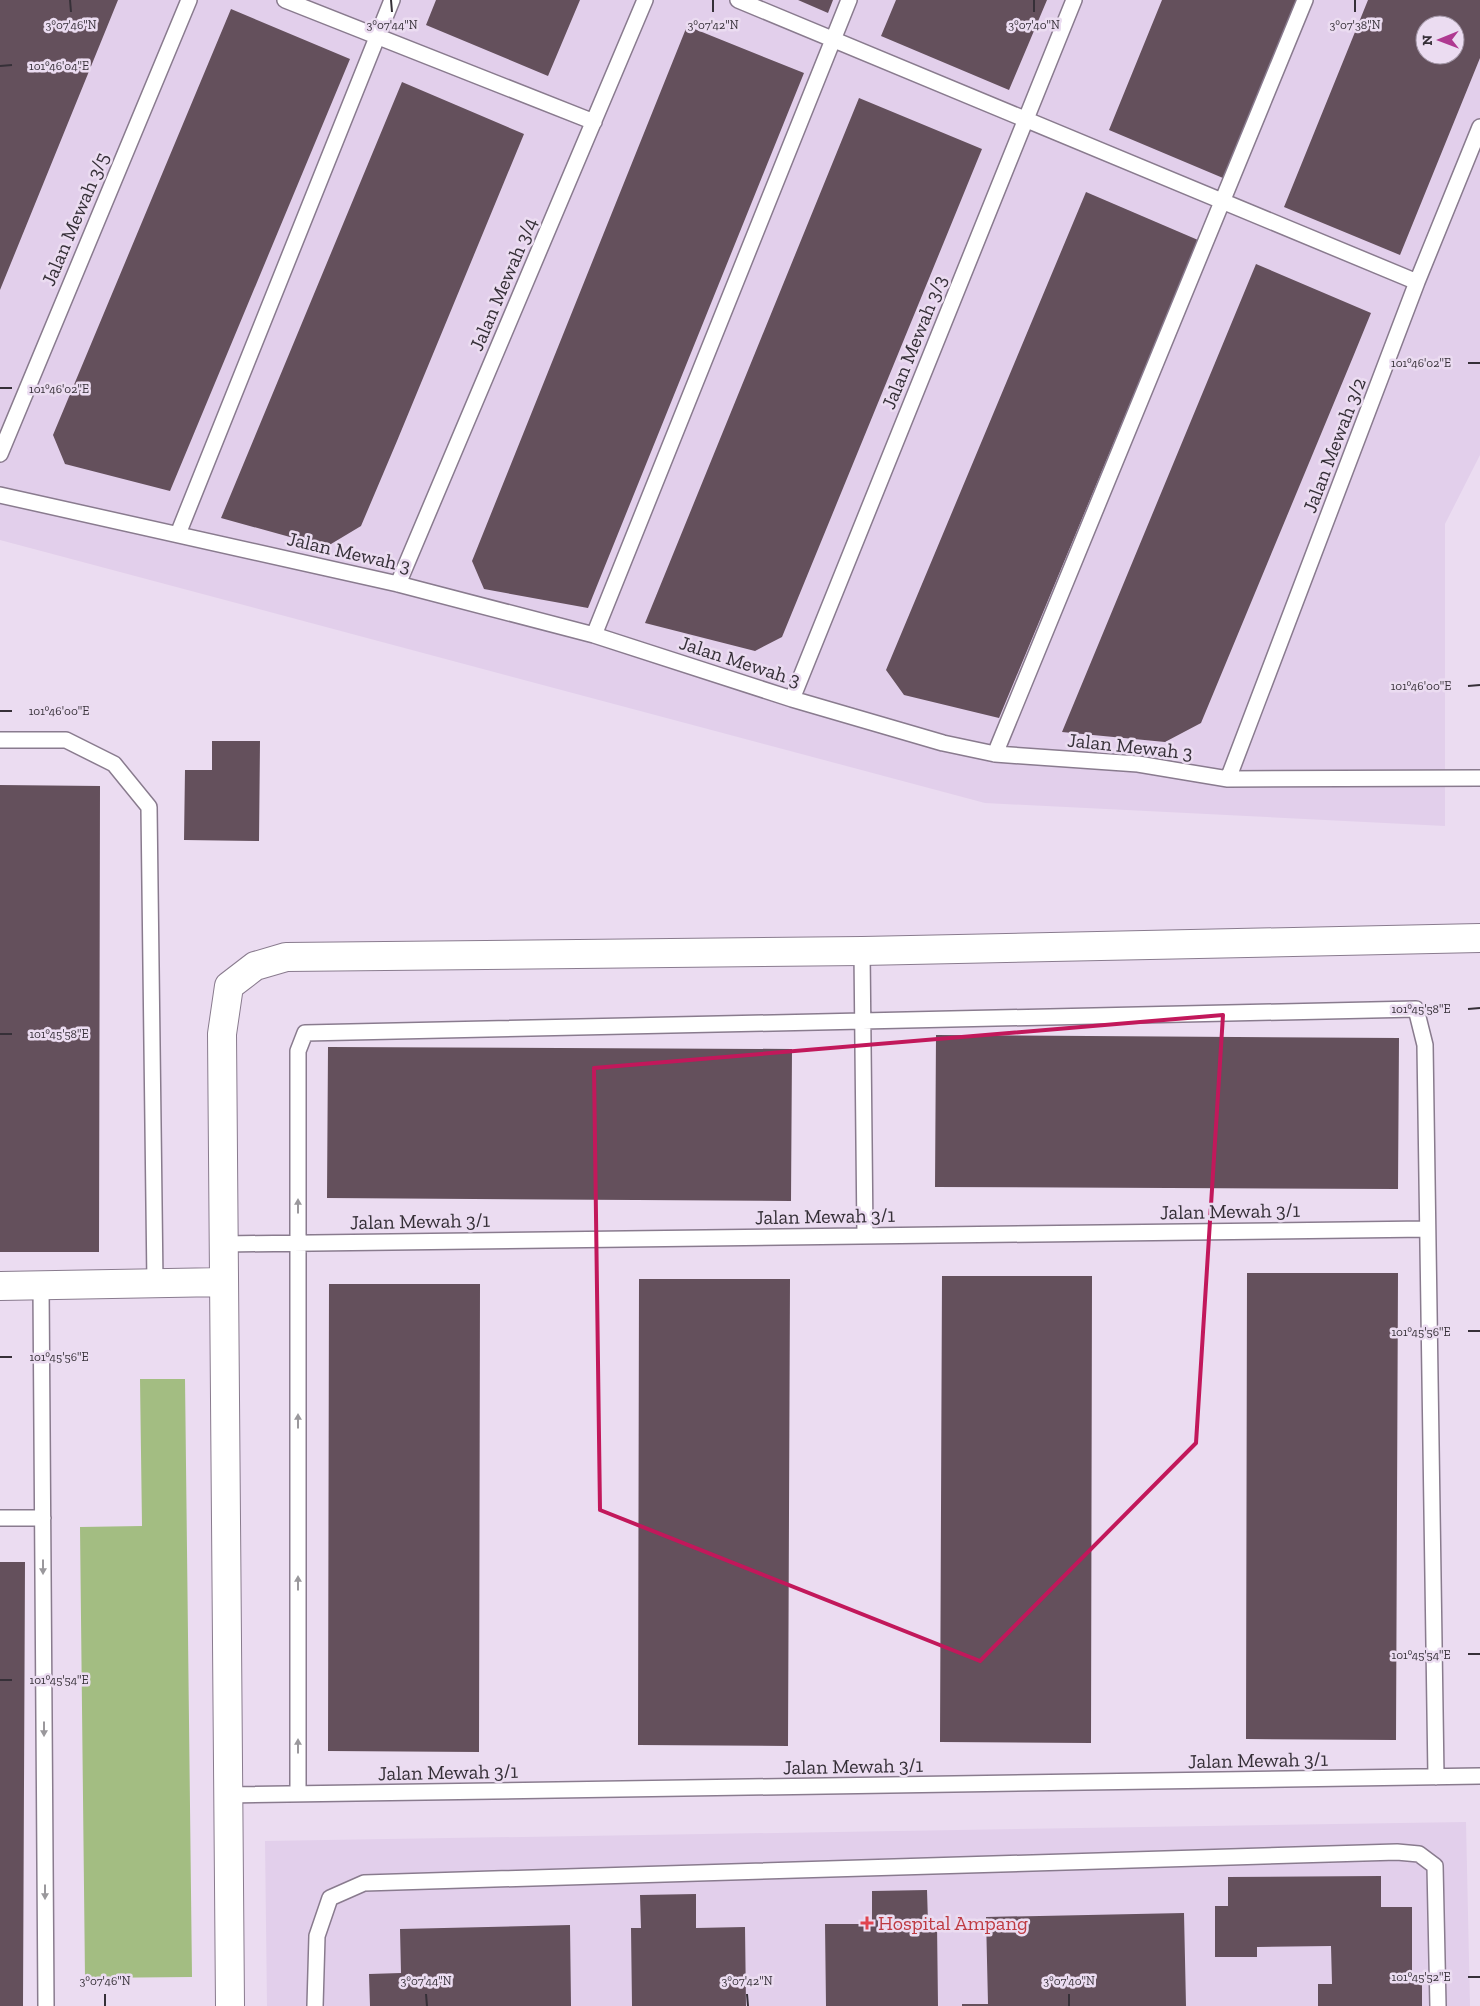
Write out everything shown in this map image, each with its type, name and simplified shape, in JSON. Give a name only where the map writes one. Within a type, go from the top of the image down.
[{"type":"street","points":[[230,2006],[222,1034],[229,986],[254,966],[286,957],[862,951],[1480,938]]},
{"type":"street","points":[[0,1286],[224,1282]]},
{"type":"lane","name":"Jalan Mewah 3/5","points":[[0,454],[189,0]]},
{"type":"lane","points":[[285,0],[594,122]]},
{"type":"lane","points":[[178,534],[392,0]]},
{"type":"lane","name":"Jalan Mewah 3/4","points":[[398,584],[645,0]]},
{"type":"lane","points":[[738,0],[1417,282]]},
{"type":"lane","points":[[594,635],[850,0]]},
{"type":"lane","name":"Jalan Mewah 3/3","points":[[792,699],[1074,0]]},
{"type":"lane","points":[[995,754],[1305,0]]},
{"type":"lane","name":"Jalan Mewah 3/2","points":[[1228,779],[1417,282],[1480,127]]},
{"type":"lane","name":"Jalan Mewah 3","points":[[0,495],[398,584],[594,635],[792,699],[943,743],[995,754],[1138,764],[1228,779],[1480,778]]},
{"type":"lane","points":[[0,740],[66,740],[114,764],[149,807],[155,1283]]},
{"type":"lane","points":[[862,951],[865,1236]]},
{"type":"lane","points":[[298,1794],[298,1050],[305,1033],[1416,1009],[1425,1045],[1436,1777]]},
{"type":"lane","name":"Jalan Mewah 3/1","points":[[224,1244],[1428,1229]]},
{"type":"lane","points":[[41,1285],[46,2006]]},
{"type":"lane","points":[[0,1518],[43,1518]]},
{"type":"lane","name":"Jalan Mewah 3/1","points":[[227,1795],[1480,1776]]},
{"type":"lane","points":[[315,2006],[317,1936],[330,1898],[364,1883],[1397,1852],[1419,1854],[1435,1866],[1438,2006]]},
{"type":"highlighted area","points":[[1223,1015],[1196,1443],[980,1661],[600,1510],[594,1068]]},
{"type":"shaded area","points":[[0,0],[1480,0],[1480,455],[1445,524],[1445,826],[985,803],[0,540]]},
{"type":"shaded area","name":"Hospital Ampang","points":[[1466,1822],[1470,2006],[267,2006],[265,1841]]},
{"type":"green space","points":[[140,1379],[185,1379],[192,1977],[85,1978],[80,1527],[142,1526]]},
{"type":"building","points":[[0,0],[118,0],[0,290]]},
{"type":"building","points":[[436,0],[580,0],[548,76],[426,25]]},
{"type":"building","points":[[798,0],[833,0],[828,13]]},
{"type":"building","points":[[896,0],[1047,0],[1009,90],[881,36]]},
{"type":"building","points":[[1162,0],[1297,0],[1223,178],[1109,130]]},
{"type":"building","points":[[1368,0],[1480,0],[1480,58],[1400,255],[1284,207]]},
{"type":"building","points":[[231,9],[350,59],[170,491],[65,464],[53,435]]},
{"type":"building","points":[[687,26],[804,73],[588,608],[484,589],[472,561]]},
{"type":"building","points":[[402,82],[524,134],[397,441],[361,526],[326,547],[221,518]]},
{"type":"building","points":[[859,98],[982,149],[782,637],[755,651],[645,623]]},
{"type":"building","points":[[1086,192],[1198,240],[999,718],[904,695],[886,670]]},
{"type":"building","points":[[1256,264],[1371,313],[1353,357],[1201,723],[1165,742],[1062,732]]},
{"type":"building","points":[[212,741],[260,741],[259,841],[184,840],[185,770],[212,770]]},
{"type":"building","points":[[0,785],[100,786],[99,1252],[0,1252]]},
{"type":"building","points":[[936,1035],[1399,1038],[1398,1189],[935,1187]]},
{"type":"building","points":[[328,1047],[792,1049],[791,1201],[327,1198]]},
{"type":"building","points":[[1247,1273],[1398,1273],[1396,1740],[1246,1739]]},
{"type":"building","points":[[942,1276],[1092,1276],[1091,1743],[940,1742]]},
{"type":"building","points":[[639,1279],[790,1279],[788,1746],[638,1745]]},
{"type":"building","points":[[329,1284],[480,1284],[479,1752],[328,1751]]},
{"type":"building","points":[[0,1562],[25,1562],[23,2006],[0,2006]]},
{"type":"building","points":[[1381,1876],[1381,1907],[1412,1907],[1412,1983],[1422,1983],[1422,2006],[1318,2006],[1318,1984],[1332,1984],[1331,1946],[1257,1947],[1257,1957],[1215,1957],[1215,1906],[1228,1906],[1228,1877]]},
{"type":"building","points":[[927,1890],[928,1923],[937,1923],[938,2006],[826,2006],[825,1924],[872,1924],[872,1891]]},
{"type":"building","points":[[696,1894],[696,1928],[745,1927],[746,2006],[632,2006],[631,1928],[641,1928],[640,1895]]},
{"type":"building","points":[[1184,1913],[1186,2006],[962,2006],[962,2004],[988,2004],[986,1917]]},
{"type":"building","points":[[570,1925],[571,2006],[370,2006],[369,1974],[401,1973],[400,1929]]},
{"type":"place","name":"Hospital Ampang","points":[[867,1923]]}]
